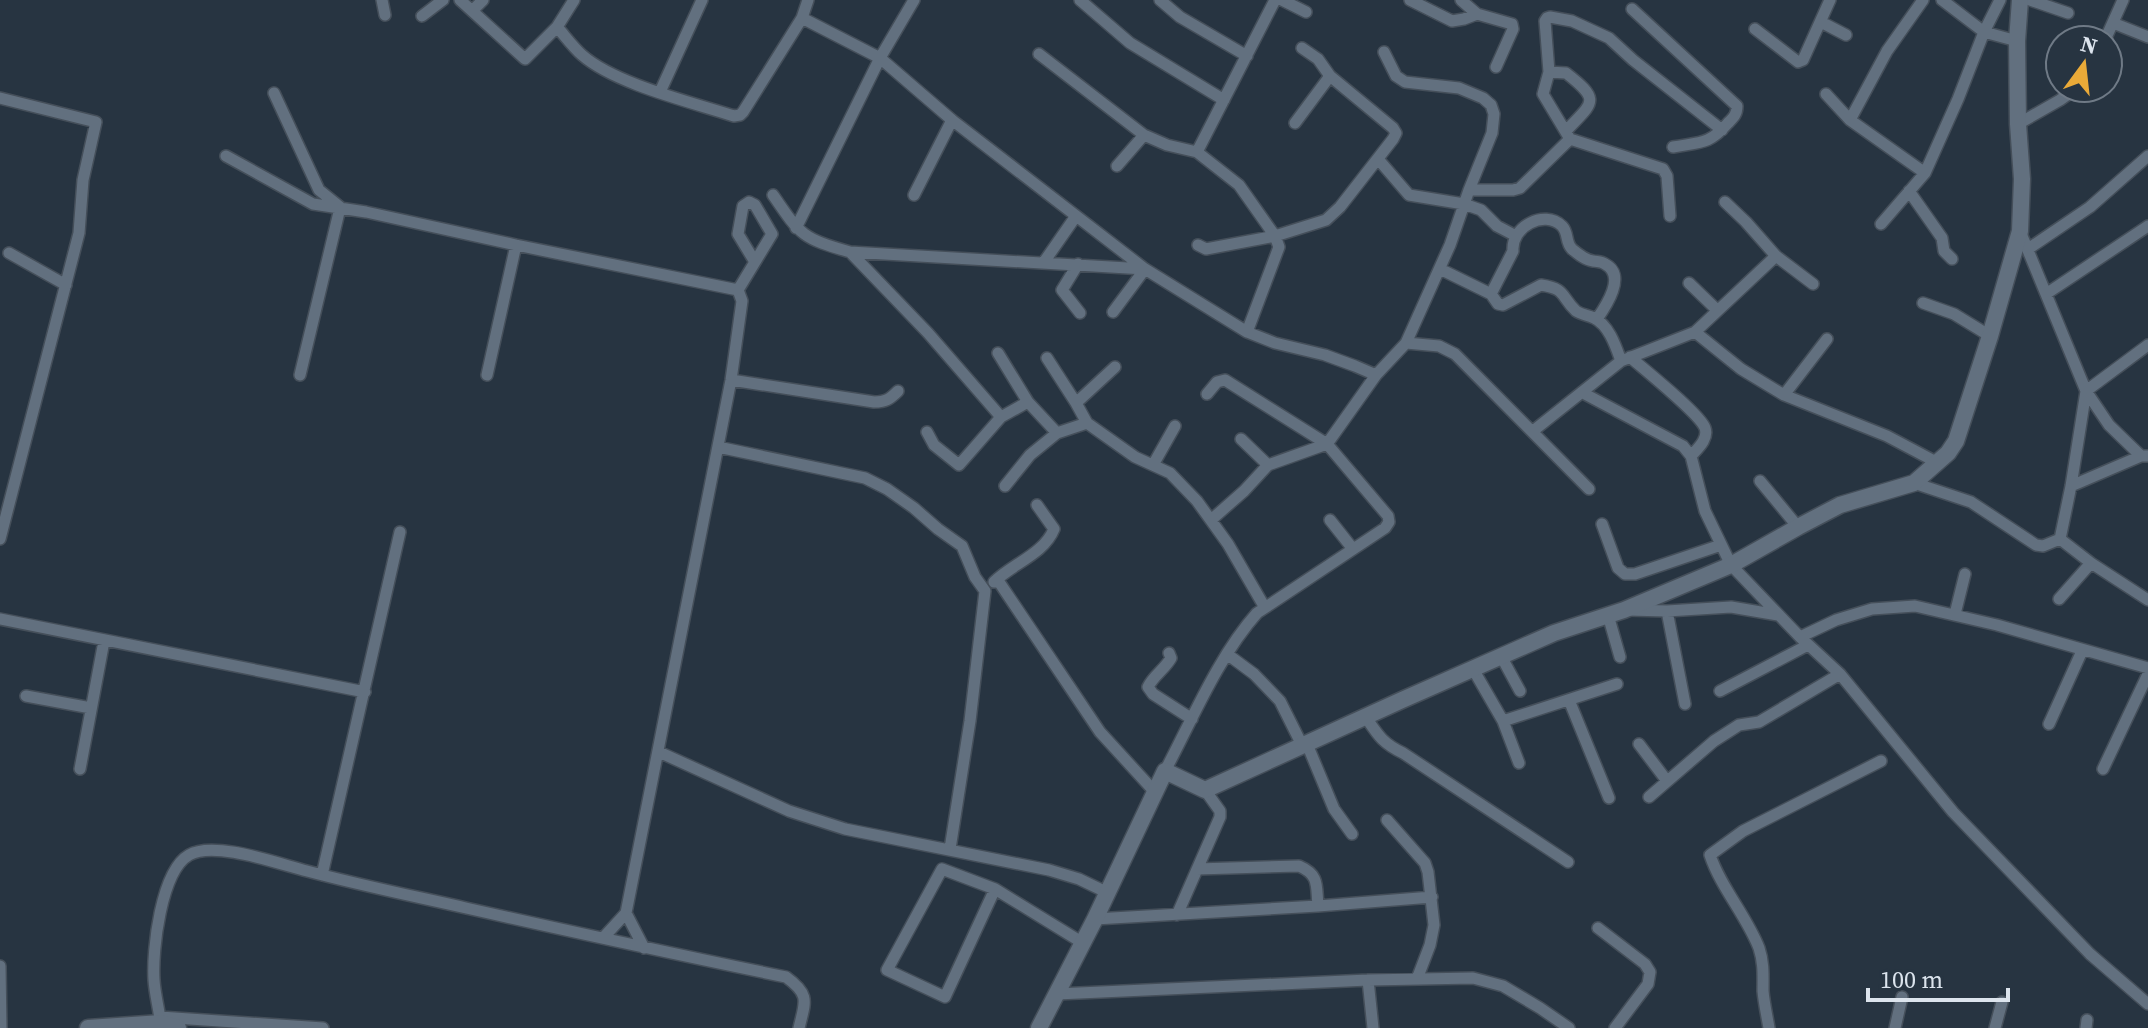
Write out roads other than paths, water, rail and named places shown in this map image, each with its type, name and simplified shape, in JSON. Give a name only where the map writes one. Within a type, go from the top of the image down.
[{"type":"main road","points":[[1039,1028],[1165,771],[1205,790],[1554,633],[1616,613],[1731,565],[1840,505],[1914,483],[1938,463],[1956,441],[2020,231],[2022,179],[2017,41],[2020,0]]},
{"type":"main road","points":[[88,1028],[161,1022],[178,1028]]},
{"type":"street","points":[[382,0],[385,15]]},
{"type":"street","points":[[422,16],[443,0]]},
{"type":"street","points":[[460,0],[525,59],[557,27],[574,0]]},
{"type":"street","points":[[473,10],[483,0]]},
{"type":"street","points":[[557,27],[582,56],[611,74],[734,116],[743,112],[802,18],[808,0]]},
{"type":"street","points":[[796,228],[880,58],[914,0]]},
{"type":"street","points":[[1080,0],[1130,43],[1224,100]]},
{"type":"street","points":[[1160,0],[1180,17],[1247,56]]},
{"type":"street","points":[[1197,152],[1275,0]]},
{"type":"street","points":[[1282,0],[1306,12]]},
{"type":"street","points":[[1410,0],[1452,21],[1477,14]]},
{"type":"street","points":[[1461,0],[1477,14],[1512,24],[1513,29],[1496,67]]},
{"type":"street","points":[[1755,29],[1800,62],[1830,0]]},
{"type":"street","points":[[1850,120],[1887,51],[1923,0]]},
{"type":"street","points":[[1942,0],[1984,32],[2017,41]]},
{"type":"street","points":[[1881,224],[1925,173],[2000,0]]},
{"type":"street","points":[[2030,0],[2068,13]]},
{"type":"street","points":[[2123,0],[2113,23],[2148,37]]},
{"type":"street","points":[[660,92],[699,2]]},
{"type":"street","points":[[1632,9],[1737,106],[1735,116],[1710,140],[1673,147]]},
{"type":"street","points":[[1670,216],[1667,176],[1663,169],[1568,135],[1543,94],[1549,72],[1545,21],[1550,17],[1572,21],[1609,38],[1722,130]]},
{"type":"street","points":[[802,18],[880,58],[952,120],[1145,269],[1247,332],[1275,343],[1325,355],[1376,375]]},
{"type":"street","points":[[1821,22],[1846,35]]},
{"type":"street","points":[[1198,245],[1206,249],[1275,236],[1326,220],[1340,207],[1396,133],[1330,76],[1318,59],[1302,48]]},
{"type":"street","points":[[1211,520],[1268,465],[1327,444],[1376,375],[1406,343],[1440,269],[1492,133],[1494,114],[1491,105],[1483,98],[1459,88],[1405,82],[1396,76],[1384,52]]},
{"type":"street","points":[[1039,54],[1144,135],[1167,145],[1197,152],[1239,185],[1275,236],[1279,250],[1247,332]]},
{"type":"street","points":[[1469,190],[1520,188],[1568,135],[1590,105],[1588,94],[1566,73],[1549,72]]},
{"type":"street","points":[[1295,123],[1330,76]]},
{"type":"street","points":[[274,93],[319,190],[340,208]]},
{"type":"street","points":[[1826,94],[1850,120],[1925,173]]},
{"type":"street","points":[[0,98],[96,122],[83,180],[79,233],[0,539]]},
{"type":"street","points":[[2018,124],[2053,104]]},
{"type":"street","points":[[914,195],[952,120]]},
{"type":"street","points":[[1117,166],[1144,135]]},
{"type":"street","points":[[226,156],[313,204],[738,290]]},
{"type":"street","points":[[2028,249],[2090,207],[2148,156]]},
{"type":"street","points":[[1378,159],[1409,195],[1464,204],[1481,210],[1497,226],[1516,236]]},
{"type":"street","points":[[1909,191],[1942,238],[1944,251],[1952,259]]},
{"type":"street","points":[[773,195],[805,236],[850,252],[1145,269]]},
{"type":"street","points":[[738,290],[755,262],[772,234],[755,205],[749,202],[743,206],[738,234],[755,262]]},
{"type":"street","points":[[1725,202],[1776,256],[1813,284]]},
{"type":"street","points":[[300,375],[340,208]]},
{"type":"street","points":[[1044,262],[1076,216]]},
{"type":"street","points":[[1491,294],[1513,251],[1512,244],[1525,226],[1536,220],[1561,225],[1571,247],[1586,260],[1603,262],[1613,270],[1615,277],[1611,298],[1597,319]]},
{"type":"street","points":[[2046,294],[2148,226]]},
{"type":"street","points":[[2020,231],[2086,391],[2109,425],[2145,456],[2071,486]]},
{"type":"street","points":[[487,375],[516,245]]},
{"type":"street","points":[[850,252],[928,333],[1001,417]]},
{"type":"street","points":[[9,253],[66,285]]},
{"type":"street","points":[[1533,431],[1626,359],[1695,332],[1776,256]]},
{"type":"street","points":[[1078,264],[1062,290],[1080,313]]},
{"type":"street","points":[[1113,312],[1145,269]]},
{"type":"street","points":[[1440,269],[1491,294],[1498,304],[1503,305],[1541,285],[1561,291],[1576,310],[1597,319],[1626,359],[1692,412],[1705,429],[1705,438],[1691,456]]},
{"type":"street","points":[[1689,283],[1717,310]]},
{"type":"street","points":[[603,938],[626,913],[731,380],[742,301],[738,290]]},
{"type":"street","points":[[1923,303],[1954,314],[1990,336]]},
{"type":"street","points":[[1695,332],[1741,369],[1784,395],[1887,436],[1938,463]]},
{"type":"street","points":[[1784,395],[1827,339]]},
{"type":"street","points":[[1406,343],[1439,346],[1455,354],[1589,489]]},
{"type":"street","points":[[2060,539],[2086,391],[2148,345]]},
{"type":"street","points":[[998,353],[1028,402],[1057,433]]},
{"type":"street","points":[[1047,358],[1087,423],[1135,457],[1170,473],[1197,501],[1228,544],[1264,606]]},
{"type":"street","points":[[1076,403],[1115,367]]},
{"type":"street","points":[[731,380],[874,402],[890,399],[898,391]]},
{"type":"street","points":[[1165,771],[1242,630],[1264,606],[1385,528],[1389,522],[1388,516],[1327,444],[1225,380],[1217,382],[1207,394]]},
{"type":"street","points":[[1583,393],[1683,446],[1691,456],[1705,511],[1731,565],[1840,674],[1953,812],[2090,954],[2148,1004]]},
{"type":"street","points":[[927,432],[934,445],[959,465],[1001,417],[1028,402]]},
{"type":"street","points":[[1005,486],[1030,455],[1057,433],[1087,423]]},
{"type":"street","points":[[1153,465],[1175,426]]},
{"type":"street","points":[[1241,439],[1268,465]]},
{"type":"street","points":[[718,447],[865,478],[887,489],[962,546],[975,577],[985,591]]},
{"type":"street","points":[[1760,481],[1798,527]]},
{"type":"street","points":[[1914,483],[1971,502],[2036,545],[2043,546],[2060,539]]},
{"type":"street","points":[[950,849],[970,721],[985,591],[1044,545],[1053,533],[1054,529],[1037,505]]},
{"type":"street","points":[[1330,520],[1353,549]]},
{"type":"street","points":[[1602,524],[1618,568],[1625,574],[1635,574],[1721,545]]},
{"type":"street","points":[[322,875],[400,532]]},
{"type":"street","points":[[2060,539],[2148,600]]},
{"type":"street","points":[[2059,599],[2091,563]]},
{"type":"street","points":[[1955,614],[1965,574]]},
{"type":"street","points":[[997,579],[1100,732],[1154,791]]},
{"type":"street","points":[[1720,691],[1836,620],[1872,609],[1915,606],[1955,614],[2148,671],[2103,769]]},
{"type":"street","points":[[1620,657],[1616,613],[1731,607],[1779,615]]},
{"type":"street","points":[[1667,611],[1685,704]]},
{"type":"street","points":[[0,619],[365,692]]},
{"type":"street","points":[[80,769],[104,641]]},
{"type":"street","points":[[2049,724],[2082,651]]},
{"type":"street","points":[[1169,653],[1171,658],[1148,687],[1153,694],[1192,719]]},
{"type":"street","points":[[1227,654],[1254,674],[1280,701],[1334,809],[1352,834]]},
{"type":"street","points":[[1501,656],[1520,691]]},
{"type":"street","points":[[1473,669],[1503,721],[1519,763]]},
{"type":"street","points":[[1649,797],[1726,733],[1739,725],[1759,722],[1840,674]]},
{"type":"street","points":[[1503,721],[1617,684]]},
{"type":"street","points":[[26,696],[91,708]]},
{"type":"street","points":[[1569,700],[1609,798]]},
{"type":"street","points":[[1365,716],[1387,746],[1403,753],[1568,862]]},
{"type":"street","points":[[1639,744],[1667,781]]},
{"type":"street","points":[[659,752],[789,811],[845,829],[1049,870],[1079,879],[1106,892]]},
{"type":"street","points":[[1769,1028],[1763,990],[1764,966],[1759,949],[1710,855],[1743,831],[1881,761]]},
{"type":"street","points":[[1177,915],[1220,817],[1220,811],[1205,790]]},
{"type":"street","points":[[1387,820],[1425,863],[1428,872],[1434,925],[1417,979]]},
{"type":"street","points":[[323,1028],[161,1022],[154,978],[157,935],[163,902],[174,869],[189,855],[208,849],[222,851],[644,948],[786,977],[798,986],[805,999],[799,1028]]},
{"type":"street","points":[[1197,869],[1299,866],[1315,877],[1318,906]]},
{"type":"street","points":[[995,889],[945,997],[887,970],[942,869],[995,889],[1083,943]]},
{"type":"street","points":[[1095,919],[1432,897]]},
{"type":"street","points":[[626,913],[644,948]]},
{"type":"street","points":[[1598,928],[1645,964],[1650,972],[1648,984],[1615,1028]]},
{"type":"street","points":[[0,966],[1,1028]]},
{"type":"street","points":[[1057,994],[1473,978],[1503,986],[1569,1028]]},
{"type":"street","points":[[1368,980],[1373,1028]]},
{"type":"street","points":[[1895,1028],[1902,997]]},
{"type":"street","points":[[1995,1028],[2002,1002]]}]
